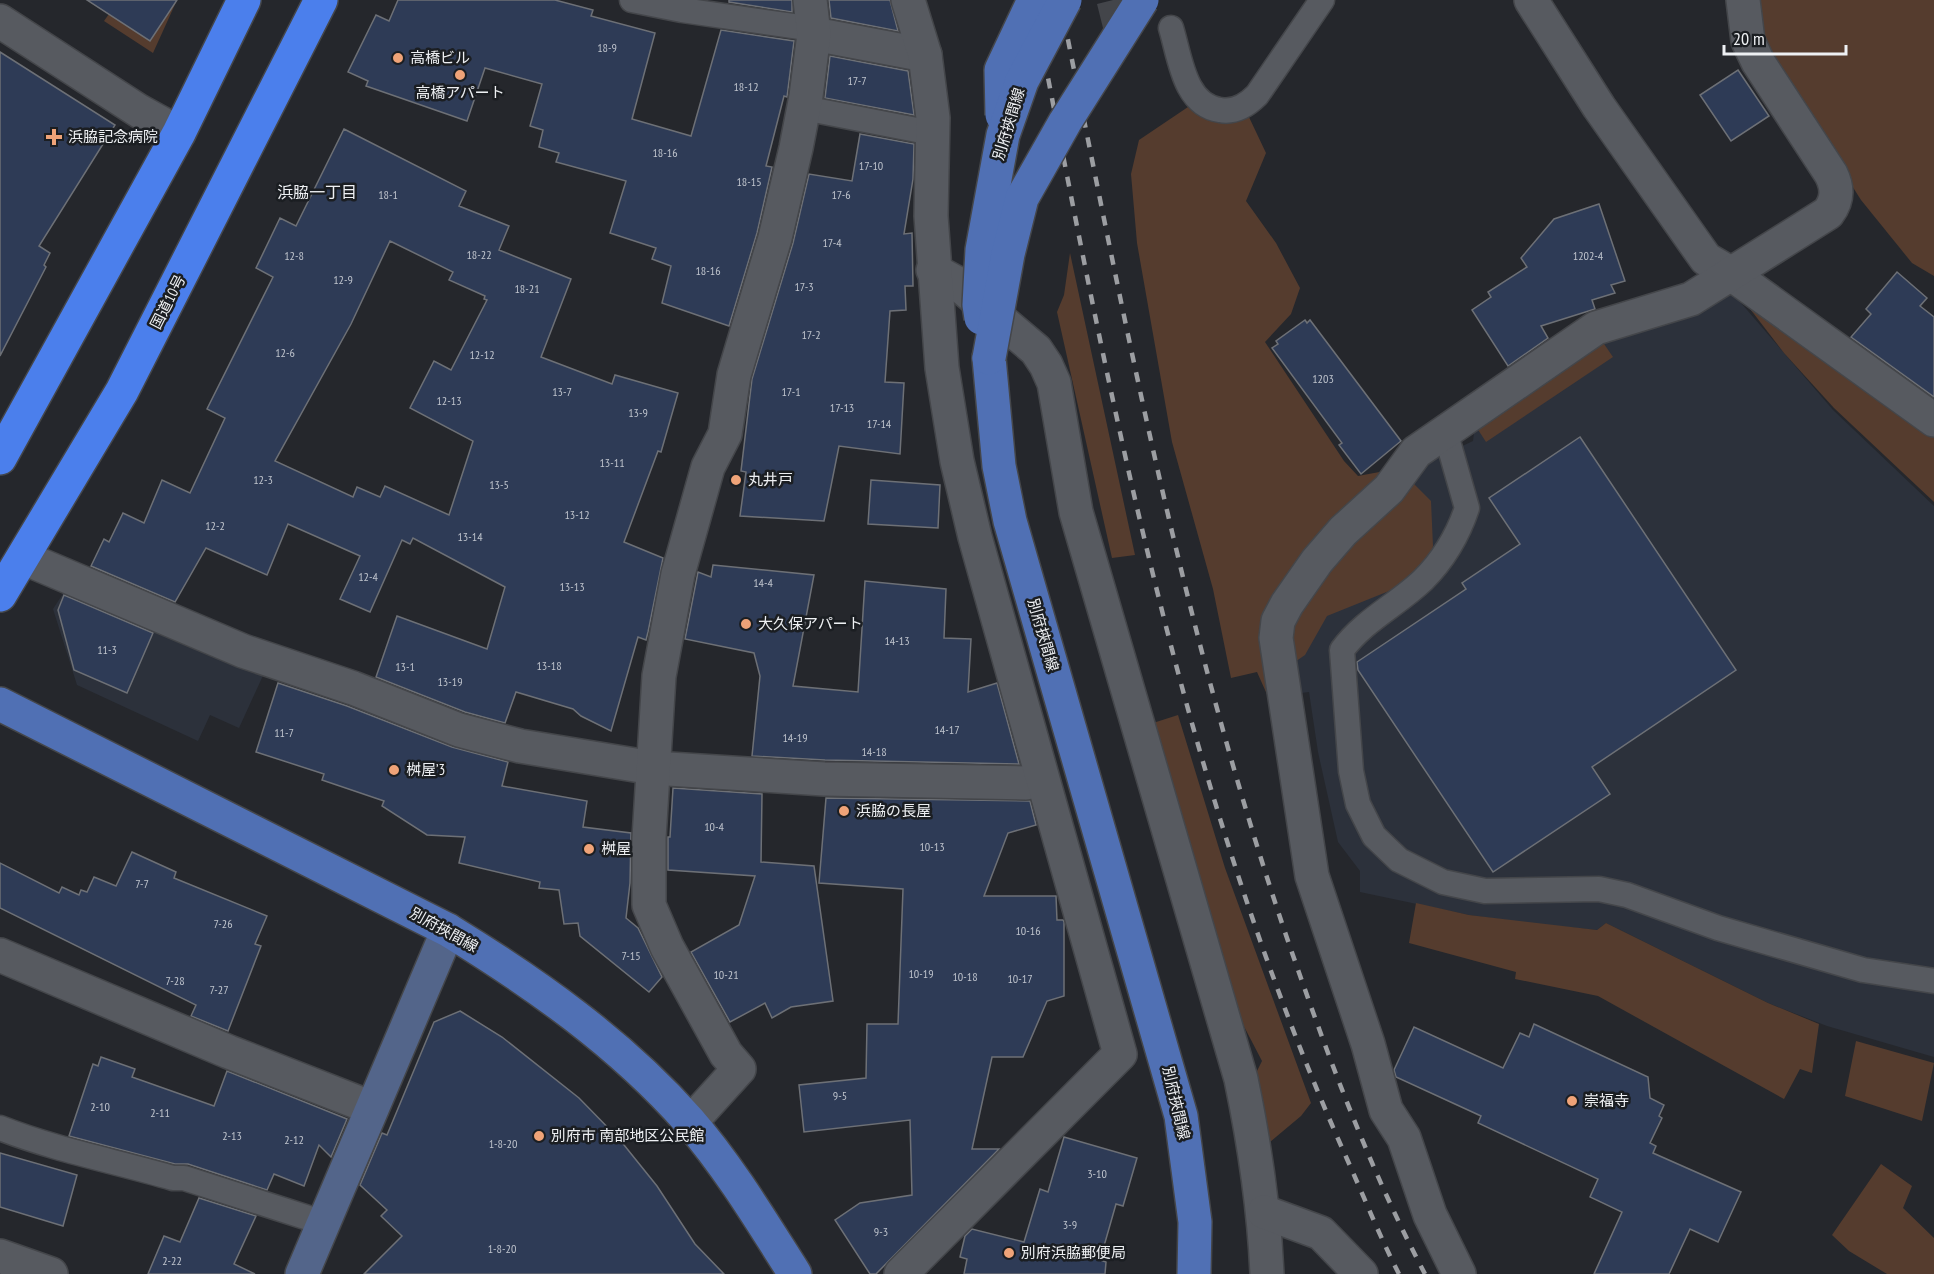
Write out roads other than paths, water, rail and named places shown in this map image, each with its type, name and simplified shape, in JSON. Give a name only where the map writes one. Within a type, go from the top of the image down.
[{"type":"highway","points":[[0,458],[179,133],[244,0]]},
{"type":"highway","name":"国道10号","points":[[0,595],[132,373],[321,0]]},
{"type":"main road","points":[[1002,135],[1001,70],[1034,0]]},
{"type":"main road","name":"別府挾間線","points":[[1065,0],[1022,81],[1002,135],[982,250],[979,305],[989,358],[999,466],[1010,521],[1181,1116],[1195,1222],[1194,1274]]},
{"type":"main road","points":[[989,358],[1008,254],[1022,198],[1065,122],[1142,0]]},
{"type":"main road","name":"別府挾間線","points":[[0,704],[448,930],[507,967],[594,1029],[644,1073],[690,1122],[757,1214],[795,1274]]},
{"type":"street","points":[[901,1274],[1120,1054],[975,537],[957,461],[942,368],[933,270],[933,118],[925,56],[908,0]]},
{"type":"street","points":[[1531,0],[1599,107],[1706,259],[1730,273],[1934,420]]},
{"type":"street","points":[[1459,1274],[1430,1215],[1404,1138],[1386,1110],[1368,1044],[1312,876],[1276,638],[1278,621],[1317,561],[1343,531],[1389,489],[1416,452],[1596,328],[1691,299],[1828,213],[1834,205],[1836,184],[1831,174],[1758,62],[1748,41],[1743,0]]},
{"type":"street","points":[[0,21],[139,111],[179,133]]},
{"type":"street","points":[[690,1122],[739,1069],[726,1054],[667,947],[649,905],[649,838],[660,676],[678,574],[708,467],[725,434],[734,375],[775,238],[804,108],[812,21],[925,56]]},
{"type":"street","points":[[933,270],[957,283],[1036,350],[1046,364],[1054,383],[1076,512],[1241,1079],[1258,1161],[1264,1212],[1267,1274]]},
{"type":"street","points":[[24,558],[243,651],[353,688],[459,730],[520,746],[653,768],[920,782],[1026,783],[1042,778]]},
{"type":"street","points":[[302,1274],[448,930]]},
{"type":"street","points":[[0,955],[229,1052],[372,1108]]},
{"type":"street","points":[[1264,1212],[1321,1233],[1361,1274]]},
{"type":"street","points":[[0,1256],[51,1274]]},
{"type":"lane","points":[[632,0],[682,10],[812,21]]},
{"type":"lane","points":[[1171,28],[1191,92],[1210,108],[1224,111],[1236,109],[1248,104],[1257,95],[1322,0]]},
{"type":"lane","points":[[804,108],[932,133]]},
{"type":"lane","points":[[1445,431],[1467,508],[1464,519],[1447,552],[1423,580],[1352,637],[1342,650],[1352,771],[1358,804],[1374,836],[1399,860],[1443,882],[1485,891],[1599,889],[1627,895],[1718,927],[1863,970],[1934,981]]},
{"type":"lane","points":[[0,1128],[40,1143],[94,1155],[173,1178],[196,1181],[324,1223]]},
{"type":"tunnel","points":[[1113,0],[1120,28]]},
{"type":"railway","points":[[1033,0],[1122,443],[1195,735],[1239,878],[1289,1020],[1347,1159],[1399,1274]]},
{"type":"railway","points":[[1060,0],[1159,474],[1217,709],[1251,825],[1318,1026],[1367,1152],[1425,1274]]},
{"type":"place","name":"高橋ビル","points":[[398,58]]},
{"type":"place","name":"高橋アパート","points":[[460,75]]},
{"type":"place","name":"浜脇記念病院","points":[[54,137]]},
{"type":"place","name":"丸井戸","points":[[736,480]]},
{"type":"place","name":"大久保アパート","points":[[746,624]]},
{"type":"place","name":"桝屋’3","points":[[394,770]]},
{"type":"place","name":"浜脇の長屋","points":[[844,811]]},
{"type":"place","name":"桝屋","points":[[589,849]]},
{"type":"place","name":"崇福寺","points":[[1572,1101]]},
{"type":"place","name":"別府市 南部地区公民館","points":[[539,1136]]},
{"type":"place","name":"別府浜脇郵便局","points":[[1009,1253]]},
{"type":"district","name":"浜脇一丁目","points":[[317,192]]}]
